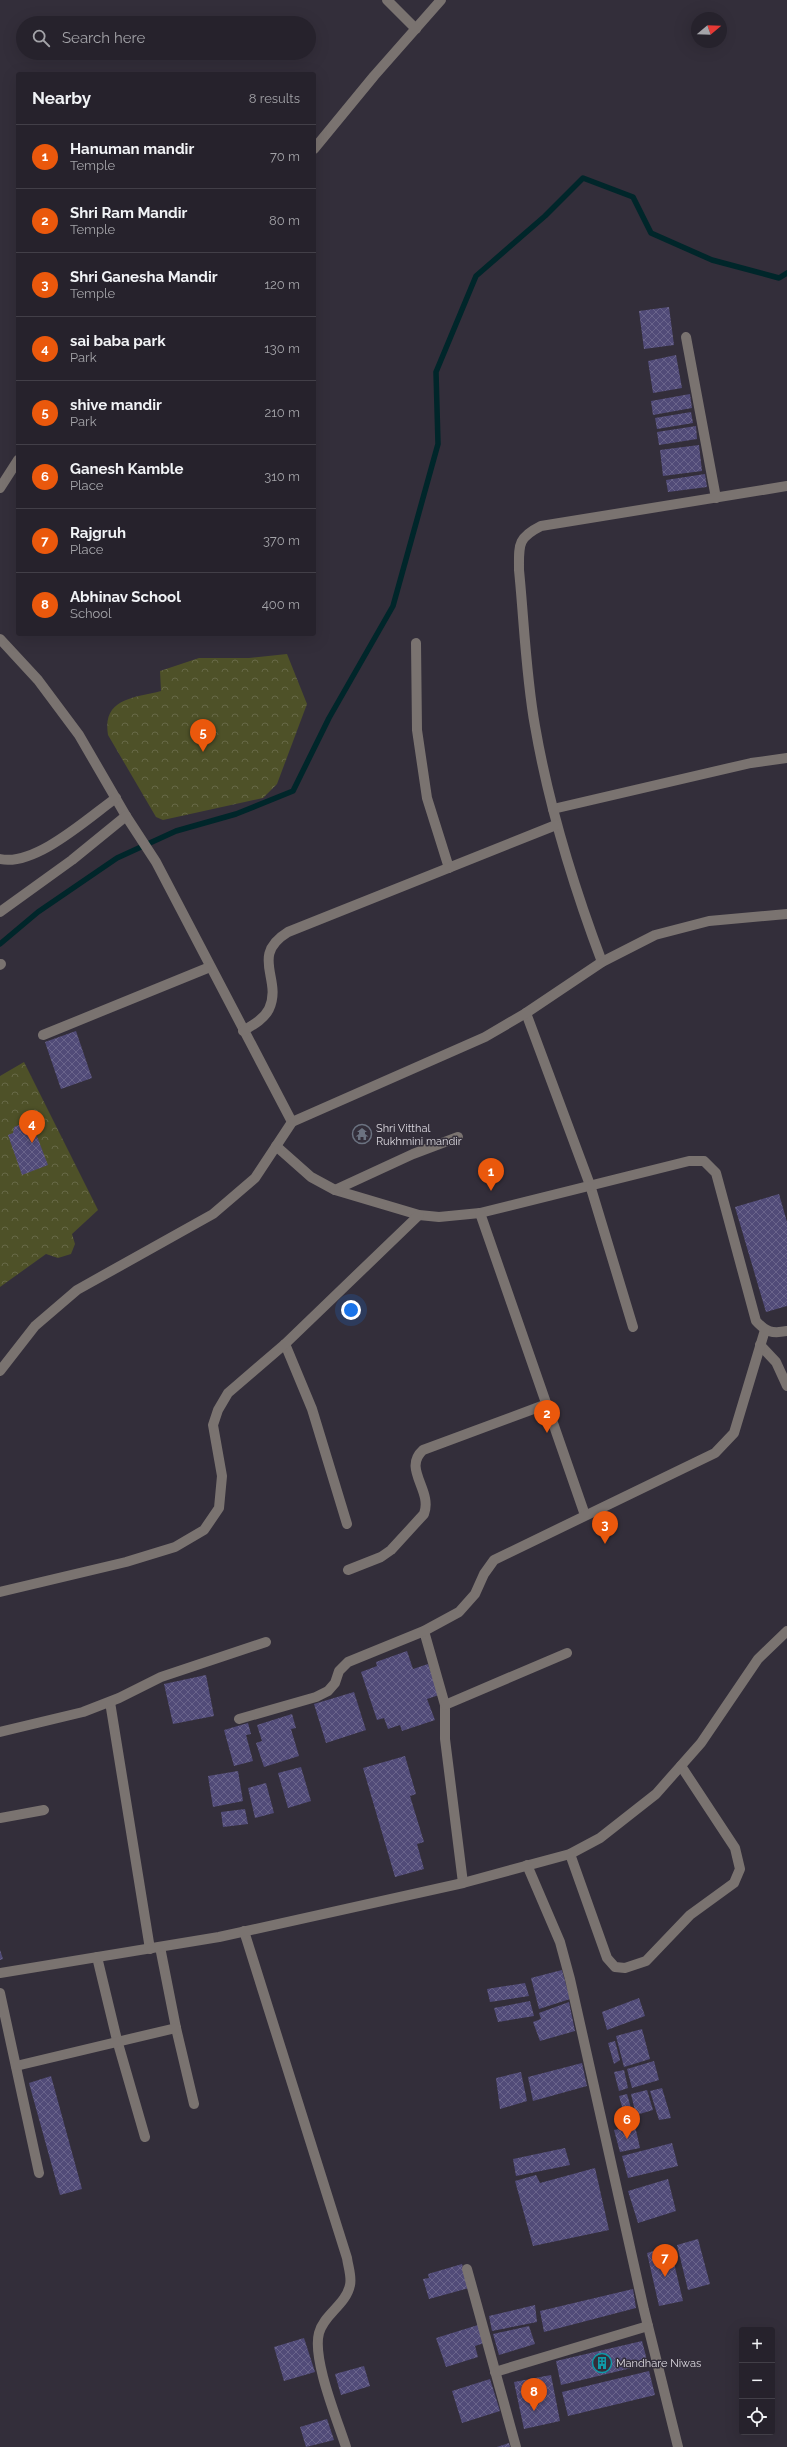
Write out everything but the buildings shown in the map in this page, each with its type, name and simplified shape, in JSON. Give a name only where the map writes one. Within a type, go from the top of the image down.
[{"type":"street","points":[[387,0],[416,29]]},
{"type":"street","points":[[316,147],[441,0]]},
{"type":"street","points":[[686,337],[716,498]]},
{"type":"street","points":[[0,488],[16,463]]},
{"type":"street","points":[[602,962],[576,894],[556,825],[534,725],[519,570],[519,546],[526,533],[541,526],[787,486]]},
{"type":"street","points":[[0,639],[38,680],[79,734],[126,816],[156,862],[292,1122]]},
{"type":"street","points":[[416,643],[417,730],[419,745],[427,798],[449,868]]},
{"type":"street","points":[[553,809],[751,763],[787,758]]},
{"type":"street","points":[[0,859],[10,861],[36,854],[116,798]]},
{"type":"street","points":[[0,912],[72,860],[126,816]]},
{"type":"street","points":[[244,1031],[260,1020],[269,1009],[272,998],[268,954],[275,940],[288,932],[556,825]]},
{"type":"street","points":[[0,1372],[19,1344],[56,1306],[102,1275],[214,1214],[254,1178],[292,1122],[485,1037],[526,1013],[602,962],[655,935],[709,921],[787,914]]},
{"type":"street","points":[[43,1035],[210,967]]},
{"type":"street","points":[[526,1013],[590,1185],[633,1327]]},
{"type":"street","points":[[336,1190],[413,1154],[458,1137]]},
{"type":"street","points":[[276,1146],[311,1177],[336,1190],[419,1215],[439,1217],[480,1213],[688,1161],[704,1160],[716,1173],[756,1321],[765,1330],[774,1334],[787,1330]]},
{"type":"street","points":[[480,1213],[585,1515]]},
{"type":"street","points":[[0,1592],[126,1562],[175,1547],[204,1530],[219,1508],[222,1494],[222,1476],[213,1425],[218,1410],[228,1393],[285,1344],[419,1215]]},
{"type":"street","points":[[239,1719],[316,1697],[328,1691],[335,1683],[339,1671],[348,1662],[424,1631],[459,1612],[475,1594],[484,1574],[494,1560],[699,1461],[726,1443],[734,1433],[765,1330]]},
{"type":"street","points":[[285,1344],[312,1409],[347,1524]]},
{"type":"street","points":[[760,1345],[776,1362],[787,1386]]},
{"type":"street","points":[[348,1570],[381,1558],[391,1550],[424,1514],[426,1507],[425,1498],[414,1464],[416,1456],[423,1450],[547,1404]]},
{"type":"street","points":[[424,1631],[445,1705],[445,1739],[463,1883]]},
{"type":"street","points":[[0,1973],[150,1949],[244,1931],[463,1883],[570,1854],[600,1838],[656,1794],[701,1743],[758,1659],[787,1631]]},
{"type":"street","points":[[0,1732],[83,1712],[110,1702],[161,1677],[266,1642]]},
{"type":"street","points":[[445,1705],[567,1653]]},
{"type":"street","points":[[110,1702],[150,1949]]},
{"type":"street","points":[[570,1854],[607,1958],[615,1967],[625,1968],[646,1961],[690,1915],[734,1883],[740,1869],[735,1848],[681,1766]]},
{"type":"street","points":[[0,1818],[44,1810]]},
{"type":"street","points":[[527,1865],[560,1942],[570,1979],[648,2326],[678,2447]]},
{"type":"street","points":[[244,1931],[347,2258],[351,2284],[344,2300],[326,2319],[319,2331],[317,2344],[319,2364],[346,2447]]},
{"type":"street","points":[[160,1947],[176,2028],[194,2104]]},
{"type":"street","points":[[97,1957],[117,2040],[145,2137]]},
{"type":"street","points":[[0,1993],[39,2173]]},
{"type":"street","points":[[16,2066],[117,2040],[176,2028]]},
{"type":"street","points":[[467,2269],[516,2447]]},
{"type":"street","points":[[495,2372],[648,2326]]},
{"type":"green space","points":[[287,654],[307,704],[277,784],[263,798],[163,820],[156,817],[108,735],[107,723],[110,714],[115,707],[131,698],[161,691],[160,671],[199,658],[249,658]]},
{"type":"green space","points":[[24,1062],[98,1210],[72,1234],[75,1244],[71,1254],[58,1258],[46,1254],[0,1287],[0,1076]]},
{"type":"waterway","points":[[0,944],[38,912],[117,858],[176,831],[236,814],[293,791],[329,718],[393,606],[438,444],[436,372],[476,276],[545,216],[583,178],[633,197],[651,233],[712,260],[779,278],[787,273]]},
{"type":"place","name":"shive mandir","points":[[203,752]]},
{"type":"place","name":"Shri Vitthal Rukhmini mandir","points":[[362,1134]]},
{"type":"place","name":"sai baba park","points":[[32,1143]]},
{"type":"place","name":"Hanuman mandir","points":[[491,1191]]},
{"type":"place","name":"Shri Ram Mandir","points":[[547,1433]]},
{"type":"place","name":"Shri Ganesha Mandir","points":[[605,1544]]},
{"type":"place","name":"Ganesh Kamble","points":[[627,2139]]},
{"type":"place","name":"Rajgruh","points":[[665,2277]]},
{"type":"place","name":"Mandhare Niwas","points":[[602,2363]]},
{"type":"place","name":"Abhinav School","points":[[534,2411]]}]
